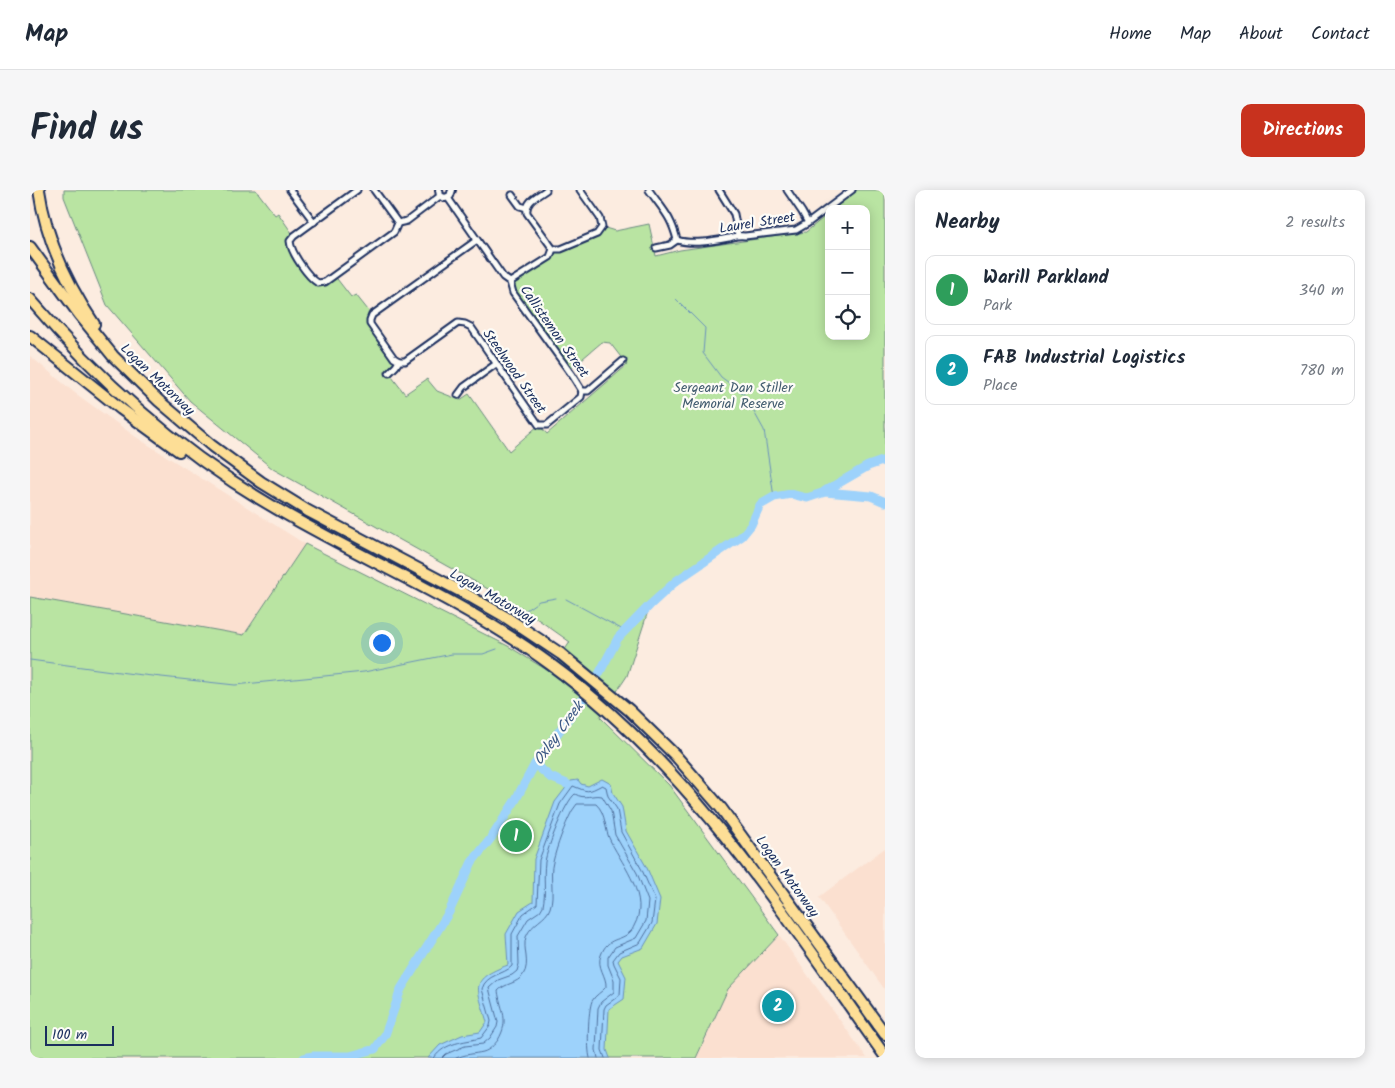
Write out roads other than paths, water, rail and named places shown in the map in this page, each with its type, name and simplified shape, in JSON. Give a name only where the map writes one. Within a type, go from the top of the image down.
[{"type":"highway","points":[[39,190],[46,223],[55,250],[77,298],[102,335],[152,390],[159,401]]},
{"type":"highway","name":"Logan Motorway","points":[[30,247],[89,328],[127,370],[159,401],[212,446],[283,496],[336,527],[483,603],[561,654],[615,698],[668,748],[716,802],[752,848],[885,1034]]},
{"type":"highway","name":"Logan Motorway","points":[[30,299],[63,337],[114,389],[168,435],[212,468],[251,494],[301,523],[428,589],[494,626],[552,665],[606,708],[653,752],[719,828],[885,1056]]},
{"type":"highway","points":[[30,336],[142,425],[201,465],[212,468]]},
{"type":"street","points":[[290,190],[314,222]]},
{"type":"street","points":[[357,190],[294,236],[290,241],[291,248],[313,279],[318,283],[325,282],[394,232],[398,223]]},
{"type":"street","points":[[374,190],[398,223]]},
{"type":"street","points":[[398,223],[407,221],[440,193],[444,198],[448,198],[452,190]]},
{"type":"street","points":[[546,190],[529,202],[526,208],[527,213],[553,250]]},
{"type":"street","points":[[553,250],[561,249],[597,234],[602,227],[600,218],[580,190]]},
{"type":"street","points":[[649,190],[668,214],[674,225],[677,240]]},
{"type":"street","points":[[719,190],[734,214],[738,235]]},
{"type":"street","points":[[787,190],[808,224]]},
{"type":"street","name":"Laurel Street","points":[[656,248],[677,240],[687,243],[730,238],[738,235],[745,236],[796,230],[808,224],[852,190]]},
{"type":"street","points":[[512,195],[520,206],[526,208]]},
{"type":"street","name":"Callistemon Street","points":[[448,198],[503,277],[510,282],[513,293],[582,391]]},
{"type":"street","points":[[399,361],[394,358],[370,324],[372,315],[477,240]]},
{"type":"street","points":[[510,282],[550,257],[553,250]]},
{"type":"street","name":"Steelwood Street","points":[[389,373],[399,361],[406,361],[458,324],[465,324],[471,327],[540,425],[548,425],[581,397],[582,391]]},
{"type":"street","points":[[582,391],[588,391],[623,362]]},
{"type":"street","points":[[458,395],[464,387],[496,364]]},
{"type":"water","points":[[602,779],[611,784],[613,793],[622,807],[626,831],[647,868],[660,899],[657,924],[643,948],[622,956],[618,961],[626,977],[624,999],[609,1009],[607,1050],[610,1058],[428,1058],[440,1045],[462,1035],[480,1032],[487,1022],[480,1000],[479,986],[481,980],[486,975],[508,965],[506,934],[519,911],[533,902],[534,859],[555,802],[571,781],[578,780],[581,784],[588,786]]},
{"type":"waterway","points":[[676,299],[705,328],[703,353],[721,377],[744,394],[764,430],[774,497]]},
{"type":"waterway","points":[[825,491],[868,466],[885,460]]},
{"type":"waterway","name":"Oxley Creek","points":[[304,1058],[313,1056],[350,1056],[375,1049],[385,1035],[401,989],[449,912],[472,862],[492,837],[515,801],[535,764],[593,685],[618,638],[650,605],[676,581],[742,536],[751,525],[760,505],[774,497],[791,494],[807,498],[825,492],[871,496],[885,502]]},
{"type":"waterway","points":[[523,612],[539,601],[556,598]]},
{"type":"waterway","points":[[566,599],[625,631]]},
{"type":"waterway","points":[[30,660],[235,685],[364,672],[452,654],[483,654],[497,649]]},
{"type":"waterway","points":[[535,764],[550,777],[567,784]]},
{"type":"place","name":"Warill Parkland","points":[[516,836]]},
{"type":"place","name":"FAB Industrial Logistics","points":[[778,1006]]},
{"type":"park label","name":"Sergeant Dan Stiller Memorial Reserve","points":[[733,396]]}]
